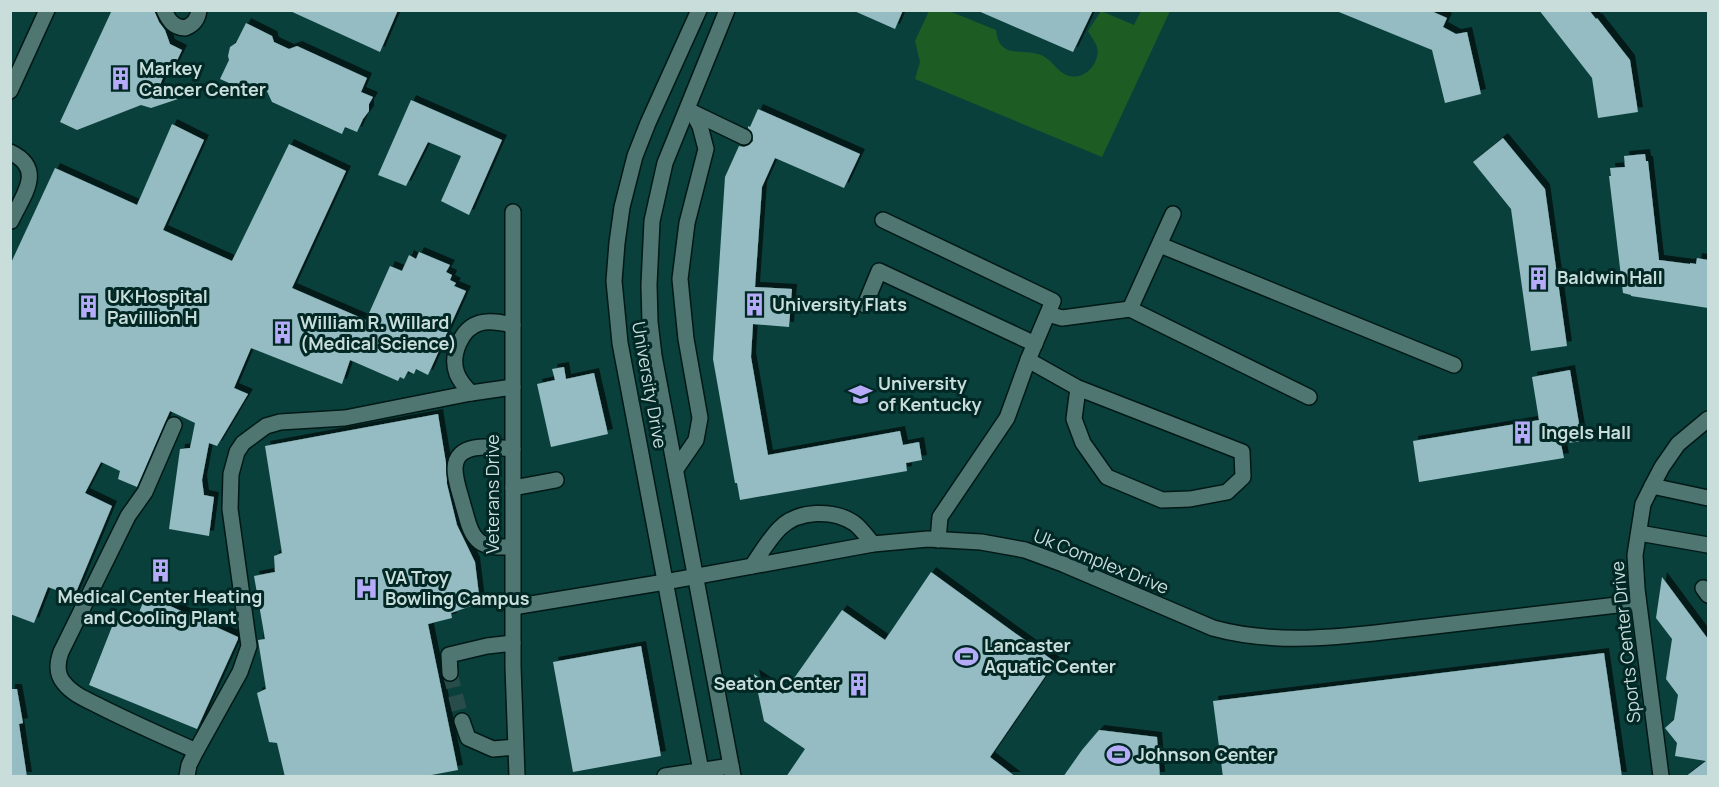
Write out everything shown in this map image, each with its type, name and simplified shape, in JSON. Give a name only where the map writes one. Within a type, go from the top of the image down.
[{"type":"street","points":[[10,91],[47,10]]},
{"type":"street","points":[[164,10],[174,26],[185,28],[194,23],[199,10]]},
{"type":"street","name":"University Drive","points":[[699,10],[635,156],[622,207],[614,281],[620,343],[701,774]]},
{"type":"street","name":"University Drive","points":[[728,10],[690,111],[665,163],[652,221],[649,285],[654,356],[732,771]]},
{"type":"street","points":[[690,111],[744,136]]},
{"type":"street","points":[[676,469],[696,440],[700,418],[686,339],[680,279],[687,223],[706,149],[700,126],[690,111]]},
{"type":"street","points":[[10,152],[20,157],[29,169],[31,178],[11,221]]},
{"type":"street","name":"Veterans Drive","points":[[513,212],[512,547],[517,777]]},
{"type":"street","points":[[1130,309],[1173,214]]},
{"type":"street","points":[[883,220],[1053,301],[1007,418],[940,517],[938,540]]},
{"type":"street","points":[[1160,246],[1454,365]]},
{"type":"street","points":[[865,304],[879,272],[1035,344]]},
{"type":"street","points":[[1048,314],[1062,318],[1130,309],[1308,397]]},
{"type":"street","points":[[471,393],[461,381],[455,367],[456,352],[462,337],[472,326],[484,322],[513,325]]},
{"type":"street","points":[[1028,360],[1078,388],[1242,452],[1243,477],[1227,492],[1190,499],[1162,500],[1107,477],[1083,443],[1074,419],[1078,388]]},
{"type":"street","points":[[187,777],[189,765],[244,665],[249,646],[230,509],[234,462],[243,442],[266,426],[280,422],[345,418],[513,387]]},
{"type":"street","name":"Sports Center Drive","points":[[1661,777],[1638,601],[1635,555],[1643,504],[1662,467],[1678,444],[1708,419]]},
{"type":"street","points":[[174,425],[146,492],[128,516],[57,661],[61,680],[75,693],[196,752]]},
{"type":"street","points":[[512,547],[482,544],[473,534],[459,492],[455,468],[460,455],[470,449],[483,447],[513,449]]},
{"type":"street","points":[[513,488],[556,480]]},
{"type":"street","points":[[1652,486],[1708,498]]},
{"type":"street","points":[[752,566],[782,526],[802,515],[824,513],[843,518],[855,524],[873,544]]},
{"type":"street","points":[[1639,532],[1708,545]]},
{"type":"street","name":"Uk Complex Drive","points":[[513,607],[873,544],[938,540],[981,542],[1025,550],[1129,591],[1213,628],[1236,634],[1289,638],[1358,635],[1638,601]]},
{"type":"street","points":[[450,673],[449,655],[487,646],[513,643]]},
{"type":"street","points":[[462,721],[468,738],[488,748],[515,747]]},
{"type":"street","points":[[666,777],[732,771]]},
{"type":"shaded area","name":"University of Kentucky","points":[[11,11],[1708,11],[1708,776],[11,776]]},
{"type":"green space","points":[[929,11],[949,11],[996,30],[998,40],[1007,49],[1043,56],[1062,72],[1075,77],[1086,73],[1097,59],[1097,47],[1088,31],[1101,11],[1134,25],[1141,11],[1170,11],[1102,157],[915,79],[920,62],[915,41]]},
{"type":"building","name":"Markey Cancer Center","points":[[112,10],[154,10],[170,44],[182,50],[174,67],[168,65],[158,90],[178,99],[151,108],[141,105],[77,130],[60,122]]},
{"type":"building","points":[[288,10],[398,10],[380,52]]},
{"type":"building","points":[[852,10],[903,10],[895,29]]},
{"type":"building","points":[[976,10],[1093,10],[1073,52]]},
{"type":"building","points":[[1334,10],[1429,10],[1447,18],[1443,27],[1456,34],[1467,32],[1481,94],[1445,103],[1432,50]]},
{"type":"building","points":[[1539,10],[1589,10],[1597,18],[1630,60],[1638,112],[1598,118],[1592,78]]},
{"type":"building","points":[[246,23],[272,36],[274,42],[289,49],[297,46],[367,78],[361,92],[373,97],[369,104],[369,111],[357,132],[345,127],[342,134],[272,102],[264,85],[247,91],[220,79],[229,60],[230,47],[236,43]]},
{"type":"building","points":[[411,100],[502,140],[469,215],[441,201],[461,156],[428,142],[406,186],[378,175]]},
{"type":"building","name":"University Flats","points":[[758,109],[860,154],[844,188],[775,158],[762,187],[755,287],[792,289],[789,327],[753,324],[751,357],[768,455],[900,431],[903,445],[919,442],[922,460],[906,463],[907,471],[740,500],[713,359],[725,177],[739,146],[744,147],[753,141],[752,132],[748,126],[750,127]]},
{"type":"building","points":[[172,124],[204,140],[163,230],[232,261],[289,144],[346,171],[292,288],[366,320],[390,266],[402,271],[409,255],[416,259],[419,252],[450,265],[446,272],[452,275],[450,280],[456,283],[454,286],[466,291],[428,375],[416,369],[414,374],[408,371],[404,379],[400,377],[398,381],[350,360],[342,384],[251,348],[234,388],[248,394],[217,446],[209,443],[202,480],[204,495],[214,497],[209,536],[169,529],[180,449],[190,448],[195,423],[170,411],[137,487],[118,479],[120,471],[101,462],[85,493],[112,506],[74,597],[48,587],[34,623],[10,614],[10,265],[55,168],[137,205]]},
{"type":"building","name":"Baldwin Hall","points":[[1503,138],[1545,189],[1567,346],[1531,351],[1511,209],[1473,162]]},
{"type":"building","points":[[1645,154],[1646,161],[1648,161],[1659,260],[1696,264],[1697,258],[1708,260],[1708,308],[1623,293],[1609,176],[1611,176],[1610,168],[1625,167],[1624,156]]},
{"type":"building","points":[[564,367],[566,379],[594,373],[608,434],[551,447],[537,384],[555,380],[552,369]]},
{"type":"building","name":"Ingels Hall","points":[[1570,370],[1582,441],[1561,444],[1564,458],[1419,482],[1413,441],[1539,420],[1532,377]]},
{"type":"building","name":"VA Troy Bowling Campus","points":[[438,414],[447,484],[457,525],[475,562],[480,603],[451,613],[452,618],[428,624],[458,770],[421,777],[285,777],[277,743],[269,742],[257,693],[266,689],[258,640],[265,639],[254,576],[275,572],[274,556],[282,553],[265,446]]},
{"type":"building","points":[[931,572],[1055,662],[990,757],[1016,777],[786,777],[805,749],[764,721],[754,674],[783,694],[842,610],[885,640]]},
{"type":"building","points":[[1662,577],[1708,639],[1708,777],[1685,777],[1706,761],[1675,756],[1677,743],[1665,728],[1674,720],[1678,695],[1666,679],[1672,639],[1656,618]]},
{"type":"building","name":"Medical Center Heating and Cooling Plant","points":[[146,595],[238,637],[197,729],[89,685],[115,619],[134,625]]},
{"type":"building","points":[[641,646],[661,756],[573,772],[553,662]]},
{"type":"building","points":[[1604,653],[1622,777],[1223,777],[1213,701]]},
{"type":"building","points":[[10,689],[17,689],[23,723],[19,724],[27,777],[10,777]]},
{"type":"building","name":"Johnson Center","points":[[1099,730],[1157,737],[1160,777],[1063,777]]},
{"type":"tunnel","points":[[450,673],[462,721]]},
{"type":"place","name":"Markey Cancer Center","points":[[121,79]]},
{"type":"place","name":"Baldwin Hall","points":[[1539,278]]},
{"type":"place","name":"University Flats","points":[[754,305]]},
{"type":"place","name":"UK Hospital Pavillion H","points":[[89,307]]},
{"type":"place","name":"William R. Willard (Medical Science)","points":[[282,333]]},
{"type":"place","name":"University of Kentucky","points":[[860,394]]},
{"type":"place","name":"Ingels Hall","points":[[1523,433]]},
{"type":"place","name":"Medical Center Heating and Cooling Plant","points":[[160,571]]},
{"type":"place","name":"VA Troy Bowling Campus","points":[[367,588]]},
{"type":"place","name":"Lancaster Aquatic Center","points":[[966,656]]},
{"type":"place","name":"Seaton Center","points":[[858,684]]},
{"type":"place","name":"Johnson Center","points":[[1118,755]]}]
